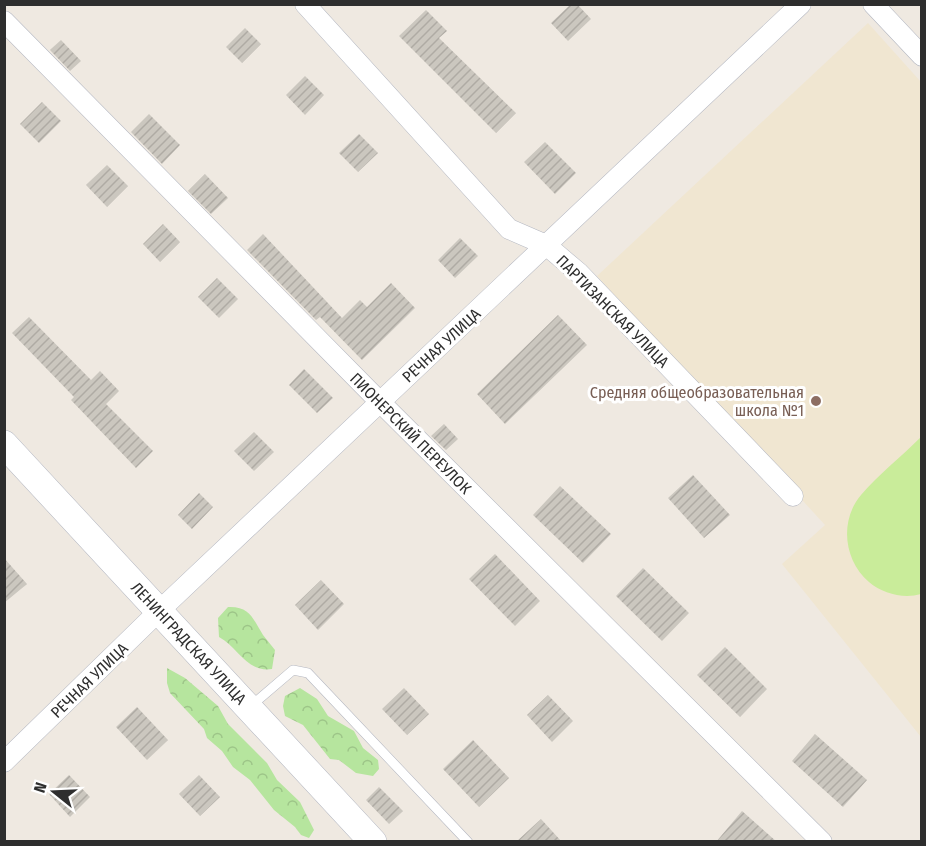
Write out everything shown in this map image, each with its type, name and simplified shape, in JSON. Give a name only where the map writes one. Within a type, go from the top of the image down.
[{"type":"street","name":"ПАРТИЗАНСКАЯ УЛИЦА","points":[[305,4],[509,229],[546,245],[579,273],[793,496]]},
{"type":"street","name":"РЕЧНАЯ УЛИЦА","points":[[4,762],[159,611],[801,4]]},
{"type":"street","points":[[873,4],[921,56]]},
{"type":"street","name":"ПИОНЕРСКИЙ ПЕРЕУЛОК","points":[[4,21],[380,402],[822,842]]},
{"type":"street","name":"ЛЕНИНГРАДСКАЯ УЛИЦА","points":[[4,444],[373,842]]},
{"type":"lane","points":[[249,708],[293,670],[308,672],[468,842]]},
{"type":"shaded area","name":"Средняя общеобразовательная школа №1","points":[[868,23],[921,82],[921,737],[782,564],[825,525],[597,276]]},
{"type":"green space","points":[[921,437],[921,594],[901,596],[881,590],[861,573],[850,552],[847,528],[854,505],[861,495]]},
{"type":"green space","points":[[228,607],[246,611],[275,650],[272,669],[263,669],[249,663],[219,637],[218,618]]},
{"type":"green space","points":[[167,668],[185,678],[218,706],[228,724],[267,763],[277,780],[300,802],[314,830],[309,838],[301,835],[274,810],[250,780],[233,767],[222,751],[207,738],[204,729],[170,693]]},
{"type":"green space","points":[[300,688],[317,699],[328,716],[354,731],[363,748],[378,760],[379,769],[373,776],[356,773],[339,760],[330,759],[303,725],[285,716],[283,706],[285,696]]},
{"type":"building","points":[[571,4],[577,4],[591,19],[568,41],[551,23]]},
{"type":"building","points":[[426,10],[447,31],[439,38],[516,113],[496,133],[399,36]]},
{"type":"building","points":[[245,28],[261,44],[242,63],[226,47]]},
{"type":"building","points":[[61,40],[81,61],[70,71],[50,50]]},
{"type":"building","points":[[305,76],[324,95],[305,115],[286,95]]},
{"type":"building","points":[[42,102],[61,121],[39,143],[20,124]]},
{"type":"building","points":[[149,114],[180,145],[162,164],[131,132]]},
{"type":"building","points":[[359,134],[378,153],[358,172],[339,153]]},
{"type":"building","points":[[545,142],[576,173],[555,194],[524,162]]},
{"type":"building","points":[[107,165],[128,186],[107,207],[86,185]]},
{"type":"building","points":[[205,174],[228,198],[211,214],[188,191]]},
{"type":"building","points":[[163,224],[180,242],[160,262],[143,244]]},
{"type":"building","points":[[263,234],[342,318],[360,300],[367,307],[391,283],[415,308],[362,360],[320,317],[316,320],[247,250]]},
{"type":"building","points":[[460,238],[478,256],[455,278],[438,260]]},
{"type":"building","points":[[217,278],[238,299],[219,318],[198,297]]},
{"type":"building","points":[[558,315],[587,345],[505,424],[477,394]]},
{"type":"building","points":[[29,317],[91,380],[100,371],[119,391],[106,404],[153,451],[136,468],[71,400],[74,397],[12,333]]},
{"type":"building","points":[[304,369],[333,398],[317,413],[289,385]]},
{"type":"building","points":[[444,424],[458,439],[446,450],[431,436]]},
{"type":"building","points":[[254,432],[274,452],[254,471],[234,451]]},
{"type":"building","points":[[693,475],[730,515],[704,538],[668,498]]},
{"type":"building","points":[[560,486],[611,534],[583,563],[533,515]]},
{"type":"building","points":[[199,493],[213,507],[192,529],[178,515]]},
{"type":"building","points":[[495,554],[540,601],[515,626],[469,579]]},
{"type":"building","points":[[4,558],[27,584],[4,603]]},
{"type":"building","points":[[643,568],[689,613],[662,641],[616,596]]},
{"type":"building","points":[[321,580],[344,604],[318,630],[295,605]]},
{"type":"building","points":[[725,647],[767,689],[740,717],[697,675]]},
{"type":"building","points":[[404,688],[429,714],[407,735],[382,709]]},
{"type":"building","points":[[548,695],[573,721],[552,742],[527,715]]},
{"type":"building","points":[[137,707],[168,740],[147,760],[116,727]]},
{"type":"building","points":[[815,734],[867,780],[843,807],[792,761]]},
{"type":"building","points":[[473,740],[509,778],[479,807],[443,769]]},
{"type":"building","points":[[69,775],[90,797],[70,817],[49,794]]},
{"type":"building","points":[[199,775],[220,797],[200,816],[179,794]]},
{"type":"building","points":[[379,787],[403,811],[389,824],[366,800]]},
{"type":"building","points":[[742,811],[777,842],[716,842]]},
{"type":"building","points":[[541,819],[562,842],[516,842]]},
{"type":"place","name":"Средняя общеобразовательная школа №1","points":[[816,401]]}]
